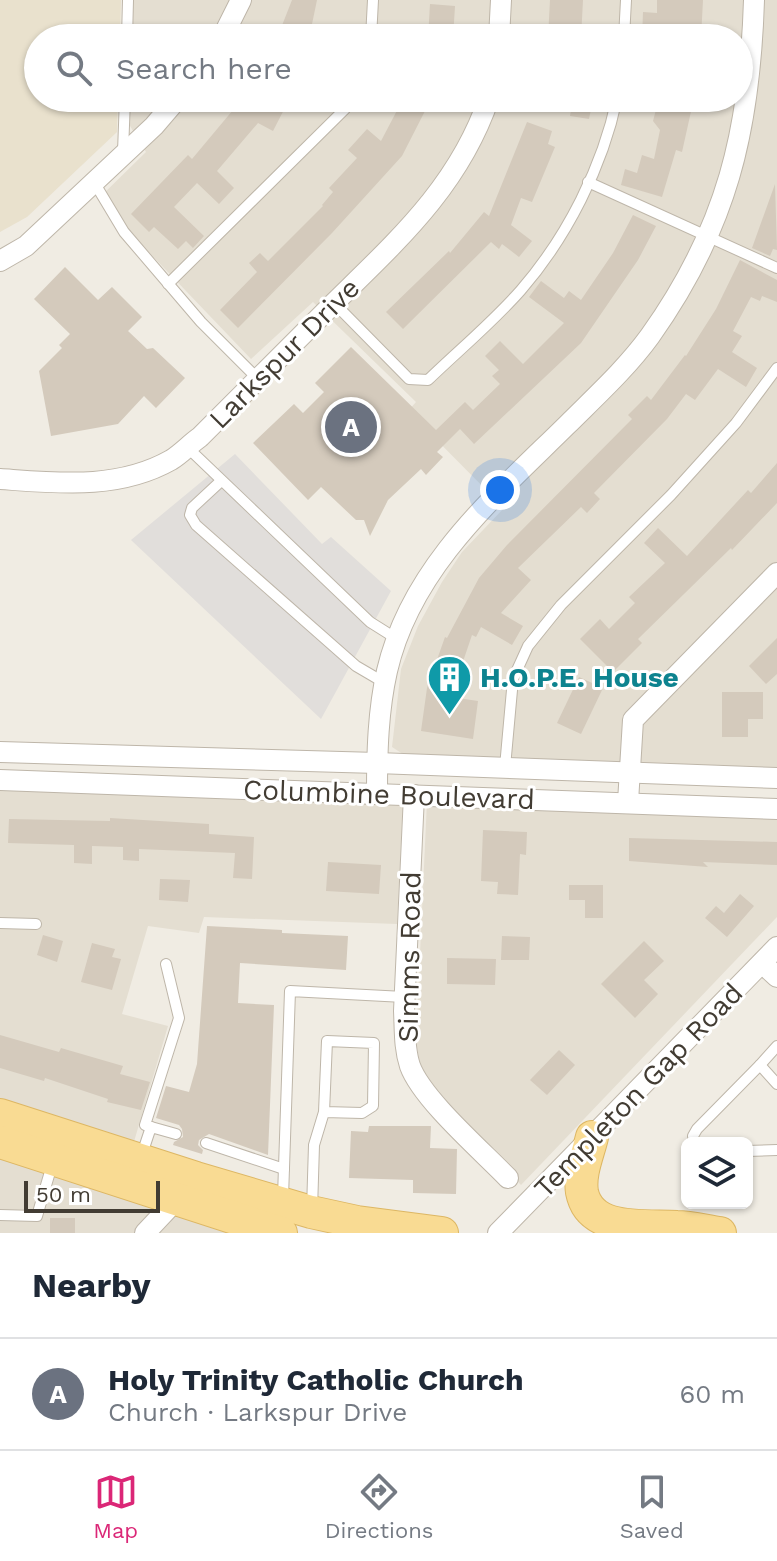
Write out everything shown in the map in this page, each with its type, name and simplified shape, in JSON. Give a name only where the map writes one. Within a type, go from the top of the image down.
[{"type":"main road","points":[[0,1115],[292,1216]]},
{"type":"main road","points":[[592,1137],[583,1170],[582,1192],[591,1211],[601,1219],[628,1225],[681,1227],[720,1233]]},
{"type":"main road","points":[[0,1142],[178,1198],[292,1216],[442,1233]]},
{"type":"street","points":[[229,24],[241,0]]},
{"type":"street","points":[[500,24],[501,0]]},
{"type":"street","points":[[753,31],[754,0]]},
{"type":"street","points":[[0,261],[26,246],[166,112]]},
{"type":"street","name":"Larkspur Drive","points":[[0,479],[105,482],[142,474],[173,459],[420,218],[444,188],[479,129],[484,112]]},
{"type":"street","points":[[377,792],[385,683],[397,639],[415,598],[460,531],[639,350],[670,307],[708,238],[737,155],[746,112]]},
{"type":"street","points":[[628,802],[633,720],[777,573]]},
{"type":"street","name":"Columbine Boulevard","points":[[0,752],[777,778]]},
{"type":"street","name":"Columbine Boulevard","points":[[0,780],[777,809]]},
{"type":"street","name":"Simms Road","points":[[414,795],[404,997],[405,1047],[411,1069],[423,1090],[508,1178]]},
{"type":"street","name":"Templeton Gap Road","points":[[498,1233],[592,1137],[769,970],[777,947]]},
{"type":"street","points":[[145,1233],[178,1198]]},
{"type":"lane","points":[[127,24],[128,0]]},
{"type":"lane","points":[[372,24],[373,0]]},
{"type":"lane","points":[[625,24],[626,0]]},
{"type":"lane","points":[[123,155],[125,112]]},
{"type":"lane","points":[[168,284],[342,112]]},
{"type":"lane","points":[[334,303],[409,379],[428,380],[522,289],[553,247],[588,182],[614,112]]},
{"type":"lane","points":[[94,182],[124,232],[201,322],[258,379]]},
{"type":"lane","points":[[588,182],[777,268]]},
{"type":"lane","points":[[505,767],[513,679],[528,646],[561,605],[671,495],[736,423],[777,368]]},
{"type":"lane","points":[[187,447],[370,622],[397,639]]},
{"type":"lane","points":[[221,481],[192,508],[190,515],[196,525],[356,666],[385,683]]},
{"type":"lane","points":[[0,923],[36,924]]},
{"type":"lane","points":[[166,964],[179,1018],[145,1125],[176,1134]]},
{"type":"lane","points":[[292,1216],[284,1169],[290,991],[404,997]]},
{"type":"lane","points":[[292,1216],[324,1112],[327,1041],[374,1043],[373,1106],[362,1113],[324,1112]]},
{"type":"lane","points":[[693,1137],[697,1129],[777,1046]]},
{"type":"lane","points":[[760,1065],[777,1084]]},
{"type":"lane","points":[[140,1161],[151,1127]]},
{"type":"lane","points":[[206,1143],[284,1169]]},
{"type":"lane","points":[[753,1151],[777,1150]]},
{"type":"lane","points":[[0,1215],[37,1216],[54,1159]]},
{"type":"shaded area","points":[[0,0],[121,0],[120,24],[24,24],[24,112],[118,112],[117,132],[27,217],[0,232]]},
{"type":"shaded area","points":[[131,0],[777,0],[777,768],[406,756],[392,747],[401,669],[418,626],[462,552],[504,508],[408,411],[416,402],[313,302],[251,359],[98,199],[146,152],[127,121],[127,112],[753,112],[753,24],[130,24]]},
{"type":"shaded area","points":[[235,454],[322,544],[331,537],[391,591],[321,719],[131,540]]},
{"type":"shaded area","points":[[0,788],[403,800],[397,924],[204,917],[199,933],[148,926],[122,1014],[168,1026],[133,1145],[0,1104]]},
{"type":"shaded area","points":[[427,801],[777,814],[777,917],[521,1185],[430,1088],[420,1064],[416,1041]]},
{"type":"shaded area","points":[[0,1156],[234,1233],[0,1233]]},
{"type":"building","points":[[292,0],[317,0],[312,24],[283,24]]},
{"type":"building","points":[[550,0],[583,0],[582,24],[549,24]]},
{"type":"building","points":[[657,0],[703,0],[702,24],[643,24],[643,12],[657,13]]},
{"type":"building","points":[[430,4],[455,6],[454,24],[429,24]]},
{"type":"building","points":[[231,112],[283,112],[273,131],[258,123],[217,171],[234,188],[219,204],[197,183],[174,207],[204,236],[193,248],[186,241],[178,249],[154,227],[149,232],[131,214],[188,155],[192,159]]},
{"type":"building","points":[[396,112],[424,112],[402,156],[332,233],[238,328],[220,310],[257,272],[249,263],[260,253],[268,261],[323,206],[333,192],[329,188],[357,158],[348,150],[367,129],[381,141]]},
{"type":"building","points":[[571,112],[590,112],[589,119],[570,116]]},
{"type":"building","points":[[655,112],[691,112],[682,152],[676,150],[662,197],[621,185],[625,169],[637,173],[642,155],[654,159],[660,130],[653,121]]},
{"type":"building","points":[[527,122],[552,131],[548,144],[555,147],[532,202],[521,198],[511,225],[532,241],[519,257],[502,244],[499,249],[491,242],[403,329],[386,312],[450,253],[484,212],[489,216]]},
{"type":"building","points":[[775,184],[777,250],[773,249],[770,256],[752,248]]},
{"type":"building","points":[[633,215],[656,226],[638,260],[581,343],[474,444],[460,429],[437,452],[443,457],[426,475],[421,469],[388,500],[370,536],[364,520],[356,520],[321,487],[308,500],[253,443],[294,404],[303,413],[324,392],[315,383],[351,347],[436,430],[465,402],[473,410],[500,384],[492,376],[499,370],[485,356],[500,341],[523,364],[564,323],[529,297],[541,281],[564,298],[569,291],[581,300],[613,253]]},
{"type":"building","points":[[740,260],[777,280],[777,302],[762,296],[760,301],[751,297],[733,331],[742,336],[732,352],[757,368],[746,387],[718,369],[695,400],[686,394],[667,419],[594,493],[600,499],[587,513],[581,507],[518,568],[531,580],[501,613],[523,626],[512,645],[481,627],[476,637],[472,635],[451,697],[478,701],[473,739],[421,731],[427,688],[445,637],[479,578],[507,545],[632,419],[628,415],[647,396],[651,400],[686,356],[716,309]]},
{"type":"building","points":[[65,267],[98,300],[112,287],[142,317],[128,331],[147,349],[153,348],[185,378],[156,408],[144,396],[118,424],[51,436],[39,371],[62,348],[59,345],[70,334],[34,299]]},
{"type":"building","points":[[777,463],[777,503],[638,639],[642,643],[613,672],[580,639],[600,619],[609,629],[635,603],[629,597],[665,563],[644,543],[658,528],[687,556]]},
{"type":"building","points":[[777,638],[777,674],[766,684],[749,666]]},
{"type":"building","points":[[579,677],[603,688],[581,734],[557,723]]},
{"type":"building","points":[[722,692],[763,692],[763,719],[748,719],[748,737],[722,737]]},
{"type":"building","points":[[110,818],[209,824],[209,834],[254,837],[252,879],[233,878],[235,853],[139,849],[139,861],[123,860],[123,847],[92,846],[92,864],[74,863],[74,845],[8,843],[9,819],[110,821]]},
{"type":"building","points":[[483,830],[527,832],[526,855],[520,854],[518,895],[497,894],[498,882],[481,881]]},
{"type":"building","points":[[629,838],[777,842],[777,865],[703,862],[708,867],[629,861]]},
{"type":"building","points":[[328,862],[381,865],[379,894],[326,891]]},
{"type":"building","points":[[160,879],[190,880],[188,902],[159,900]]},
{"type":"building","points":[[569,885],[603,885],[603,918],[585,918],[585,900],[569,900]]},
{"type":"building","points":[[740,894],[754,906],[727,937],[705,918],[716,906],[724,913]]},
{"type":"building","points":[[207,926],[348,936],[346,970],[240,963],[238,1003],[274,1005],[268,1155],[209,1134],[199,1140],[202,1154],[173,1145],[183,1137],[182,1129],[179,1125],[156,1118],[166,1086],[189,1092],[197,1064]]},
{"type":"building","points":[[43,935],[63,941],[57,962],[37,955]]},
{"type":"building","points":[[502,936],[530,937],[529,960],[501,960]]},
{"type":"building","points":[[644,941],[664,961],[644,980],[658,994],[635,1018],[601,984]]},
{"type":"building","points":[[92,943],[115,949],[112,957],[121,959],[112,990],[81,982]]},
{"type":"building","points":[[447,958],[496,959],[495,985],[447,984]]},
{"type":"building","points":[[0,1035],[123,1066],[120,1074],[150,1082],[141,1110],[107,1102],[108,1099],[45,1078],[44,1081],[0,1068]]},
{"type":"building","points":[[559,1050],[575,1065],[547,1095],[530,1080]]},
{"type":"building","points":[[369,1126],[431,1126],[430,1148],[457,1149],[456,1194],[413,1193],[413,1180],[349,1178],[351,1131],[368,1132]]},
{"type":"building","points":[[50,1218],[75,1218],[75,1233],[50,1233]]},
{"type":"place","name":"Holy Trinity Catholic Church","points":[[351,427]]},
{"type":"place","name":"H.O.P.E. House","points":[[449,716]]}]
